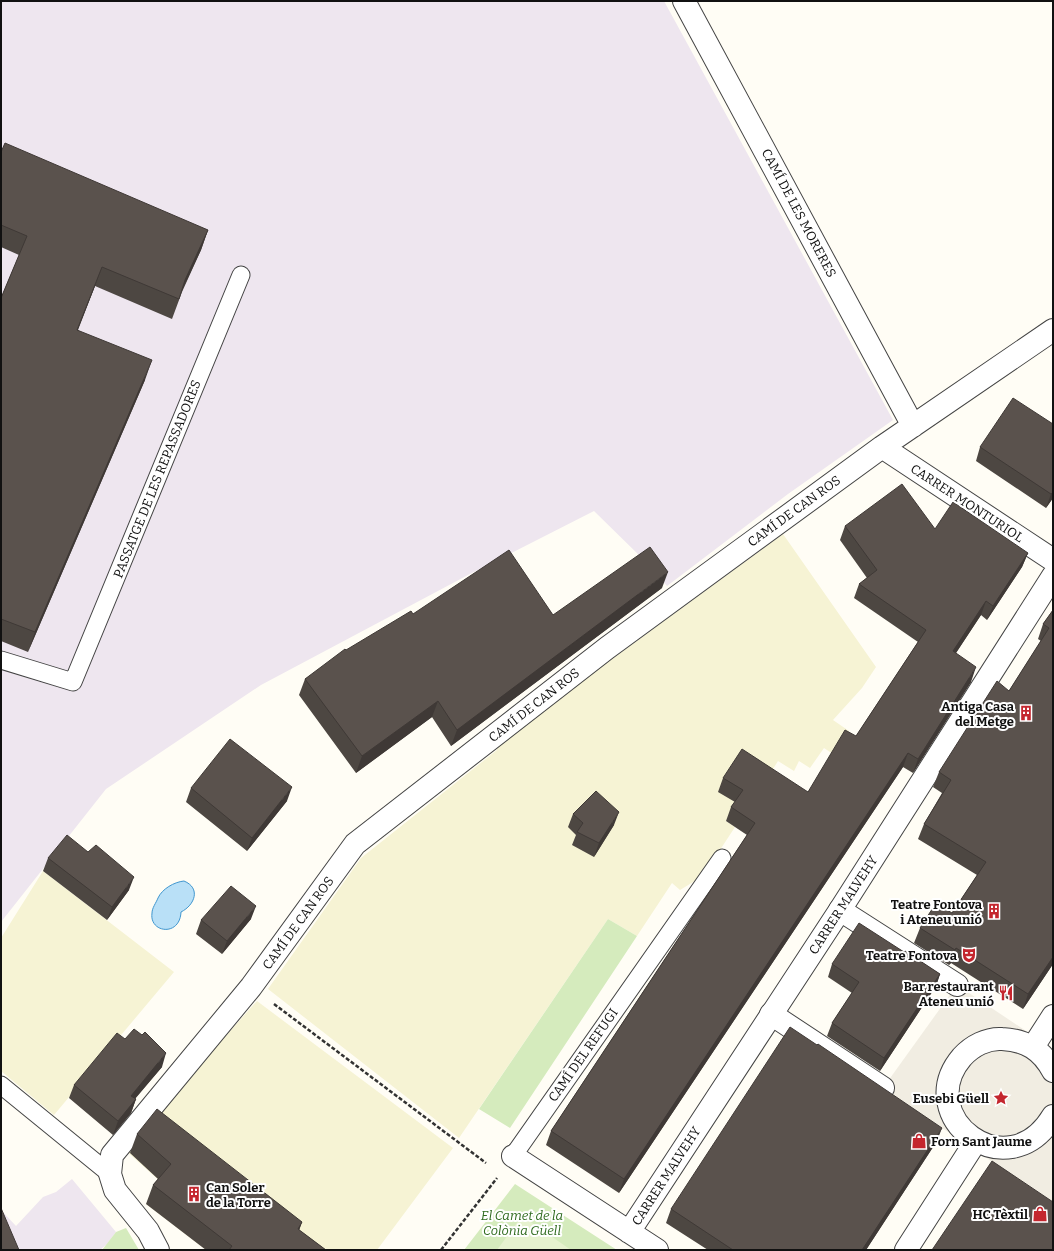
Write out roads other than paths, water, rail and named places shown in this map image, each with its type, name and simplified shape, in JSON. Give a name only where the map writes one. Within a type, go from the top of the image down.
[{"type":"street","name":"CAMÍ DE LES MORERES","points":[[684,1],[913,426]]},
{"type":"street","name":"CAMÍ DE CAN ROS","points":[[110,1174],[112,1155],[251,987],[355,844],[607,648],[882,447],[1053,330]]},
{"type":"street","name":"CARRER MONTURIOL","points":[[882,447],[1053,560]]},
{"type":"street","name":"CARRER MALVEHY","points":[[630,1232],[840,910],[1053,576]]},
{"type":"street","points":[[840,910],[957,985]]},
{"type":"street","points":[[772,1014],[883,1088]]},
{"type":"street","points":[[1033,1047],[1053,1016]]},
{"type":"street","points":[[1053,1071],[1047,1060],[1033,1047],[1017,1040],[999,1038],[982,1042],[967,1052],[956,1065],[949,1082],[948,1099],[953,1116],[962,1131],[976,1141],[994,1148],[1013,1147],[1031,1141],[1045,1129],[1053,1116]]},
{"type":"street","points":[[906,1250],[976,1141]]},
{"type":"street","points":[[506,1165],[630,1232],[657,1250]]},
{"type":"street","points":[[110,1174],[115,1190],[148,1231],[158,1250]]},
{"type":"lane","name":"PASSATGE DE LES REPASSADORES","points":[[1,660],[73,682],[241,275]]},
{"type":"lane","name":"CAMÍ DEL REFUGI","points":[[506,1165],[722,858]]},
{"type":"lane","points":[[1,1085],[110,1174]]},
{"type":"water","points":[[184,881],[193,888],[193,901],[181,912],[176,926],[171,929],[160,928],[155,925],[152,920],[153,909],[158,898],[169,886]]},
{"type":"place","name":"Antiga Casa del Metge","points":[[1026,713]]},
{"type":"place","name":"Teatre Fontova i Ateneu unió","points":[[994,911]]},
{"type":"place","name":"Teatre Fontova","points":[[969,955]]},
{"type":"place","name":"Bar restaurant Ateneu unió","points":[[1006,993]]},
{"type":"place","name":"Eusebi Güell","points":[[1001,1098]]},
{"type":"place","name":"Forn Sant Jaume","points":[[919,1141]]},
{"type":"place","name":"Can Soler de la Torre","points":[[194,1194]]},
{"type":"place","name":"HC Tèxtil","points":[[1040,1214]]},
{"type":"park label","name":"El Camet de la Colònia Güell","points":[[522,1222]]}]
